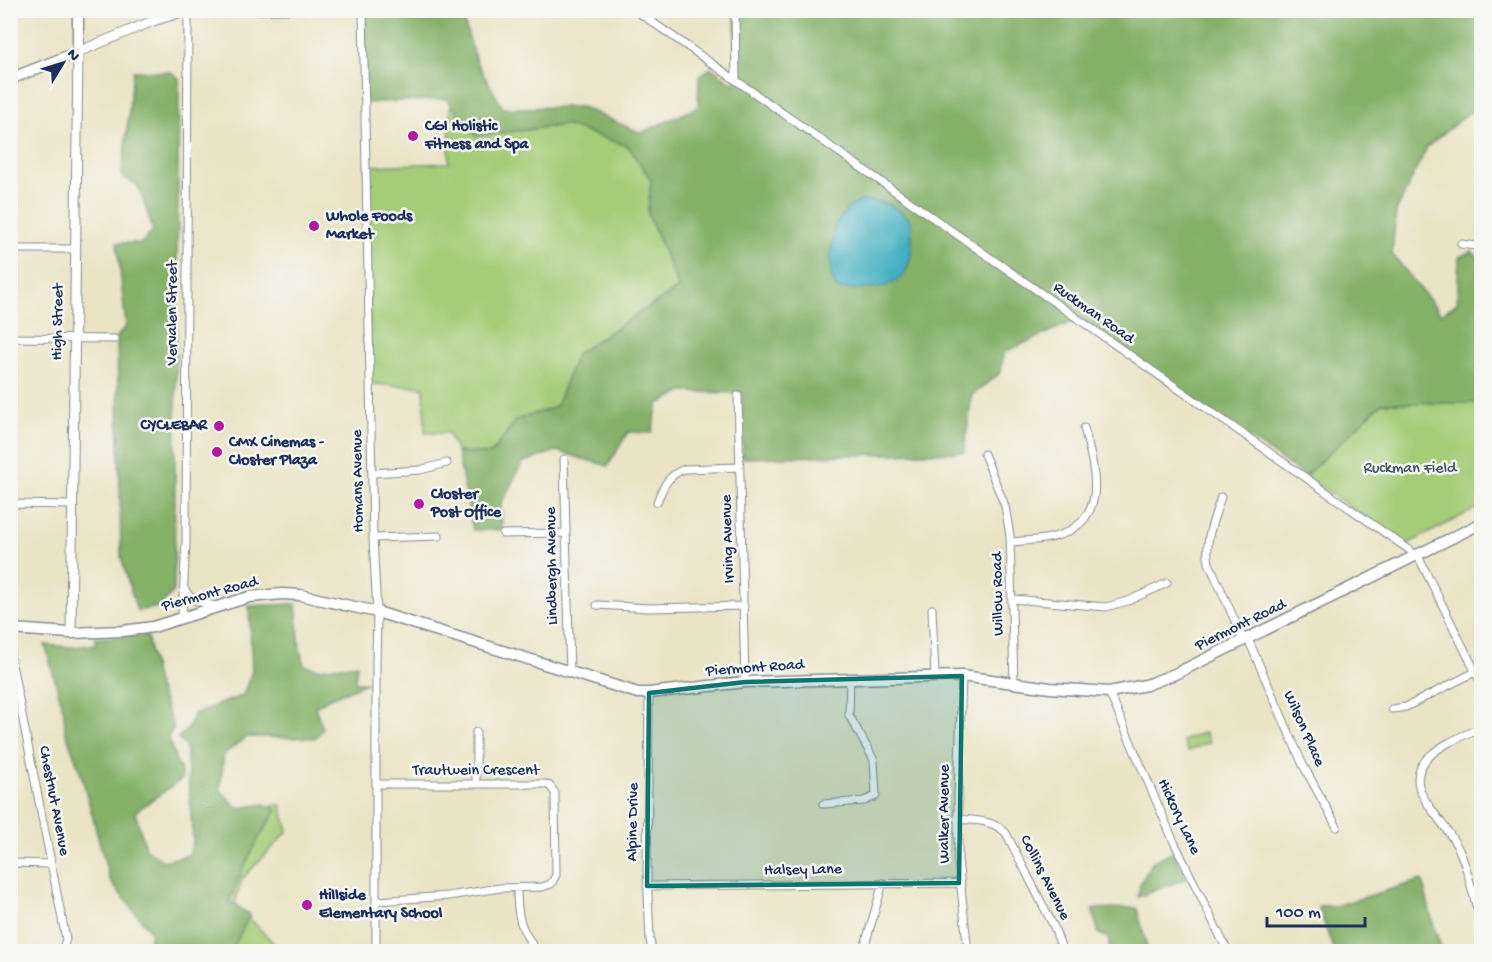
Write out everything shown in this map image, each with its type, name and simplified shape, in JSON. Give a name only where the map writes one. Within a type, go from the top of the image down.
[{"type":"main road","name":"High Street","points":[[78,10],[78,52]]},
{"type":"main road","points":[[10,79],[78,52]]},
{"type":"main road","name":"Piermont Road","points":[[10,629],[71,633],[143,628],[249,597],[282,594],[308,597],[378,612],[621,689],[649,693],[746,682],[935,676],[962,676],[1069,690],[1108,692],[1129,689],[1163,679],[1482,523]]},
{"type":"street","points":[[153,21],[166,10]]},
{"type":"street","points":[[78,52],[175,13],[287,10]]},
{"type":"street","name":"Homans Avenue","points":[[363,10],[372,472],[378,612],[376,951]]},
{"type":"street","name":"Ruckman Road","points":[[634,10],[1418,556],[1481,683]]},
{"type":"street","points":[[735,10],[736,80]]},
{"type":"street","name":"Vervalen Street","points":[[182,616],[186,543],[188,11]]},
{"type":"street","name":"High Street","points":[[71,633],[78,52]]},
{"type":"street","points":[[1461,244],[1476,246],[1482,253]]},
{"type":"street","points":[[10,249],[75,249]]},
{"type":"street","points":[[10,338],[114,339]]},
{"type":"street","name":"Irving Avenue","points":[[738,396],[746,682]]},
{"type":"street","points":[[1011,542],[1058,536],[1075,527],[1089,510],[1093,502],[1096,481],[1084,428]]},
{"type":"street","name":"Willow Road","points":[[984,454],[1005,506],[1011,542],[1014,683]]},
{"type":"street","name":"Lindbergh Avenue","points":[[564,459],[570,673]]},
{"type":"street","points":[[372,472],[420,470],[447,463]]},
{"type":"street","points":[[657,502],[663,486],[677,471],[740,466]]},
{"type":"street","name":"Wilson Place","points":[[1221,497],[1209,535],[1207,554],[1209,563],[1303,765],[1337,827]]},
{"type":"street","points":[[10,504],[72,505]]},
{"type":"street","points":[[503,534],[565,533]]},
{"type":"street","points":[[374,538],[440,536]]},
{"type":"street","points":[[1013,599],[1106,607],[1128,601],[1167,583]]},
{"type":"street","points":[[183,587],[188,597],[216,606]]},
{"type":"street","points":[[597,605],[649,608],[744,606]]},
{"type":"street","points":[[932,609],[935,676]]},
{"type":"street","name":"Chestnut Avenue","points":[[10,654],[66,939],[62,951]]},
{"type":"street","points":[[1392,708],[1406,707],[1475,672]]},
{"type":"street","name":"Walker Avenue","points":[[962,676],[957,819],[959,883],[968,951]]},
{"type":"street","points":[[823,804],[864,801],[876,796],[874,760],[849,715],[850,679]]},
{"type":"street","name":"Hickory Lane","points":[[1108,692],[1174,842],[1228,951]]},
{"type":"street","name":"Alpine Drive","points":[[649,693],[648,886],[652,951]]},
{"type":"street","points":[[1482,727],[1429,755],[1421,767],[1419,782],[1423,796],[1459,849],[1473,902],[1482,923]]},
{"type":"street","points":[[476,732],[476,784]]},
{"type":"street","name":"Trautwein Crescent","points":[[377,784],[545,784],[550,786],[555,794],[556,875],[551,884],[542,888],[517,888],[377,901]]},
{"type":"street","name":"Collins Avenue","points":[[957,819],[988,822],[1006,832],[1054,927],[1063,951]]},
{"type":"street","points":[[10,863],[51,864]]},
{"type":"street","points":[[863,951],[883,883]]},
{"type":"street","name":"Halsey Lane","points":[[648,886],[959,883]]},
{"type":"street","points":[[517,888],[519,921],[537,951]]},
{"type":"highlighted area","points":[[962,676],[959,883],[647,886],[649,693],[745,682]]},
{"type":"green space","points":[[363,11],[461,11],[476,61],[503,108],[582,107],[641,133],[698,107],[699,76],[711,68],[735,84],[735,11],[1481,11],[1481,113],[1473,109],[1427,147],[1396,212],[1392,254],[1441,314],[1457,303],[1459,257],[1472,251],[1481,262],[1481,403],[1382,403],[1305,476],[1076,320],[1005,352],[999,374],[972,395],[964,452],[743,458],[742,393],[682,392],[658,404],[652,433],[628,432],[608,466],[556,451],[522,463],[501,504],[502,530],[473,530],[457,452],[491,454],[516,420],[556,407],[577,353],[679,288],[648,214],[651,180],[628,146],[565,125],[476,136],[447,99],[365,103]]},
{"type":"green space","points":[[133,71],[171,72],[179,78],[174,591],[159,607],[137,611],[121,557],[117,337],[126,326],[117,243],[142,243],[153,230],[138,185],[122,177]]},
{"type":"green space","points":[[450,107],[454,107],[477,136],[565,125],[628,146],[651,180],[648,214],[679,288],[577,353],[556,407],[516,420],[491,454],[457,452],[448,433],[425,433],[424,387],[371,384],[366,166],[449,163]]},
{"type":"green space","name":"Ruckman Field","points":[[1481,402],[1481,506],[1406,545],[1305,476],[1382,403]]},
{"type":"green space","points":[[296,604],[300,649],[304,665],[319,669],[357,664],[355,682],[369,682],[315,707],[323,729],[315,738],[247,737],[224,754],[220,790],[238,808],[265,804],[277,810],[250,855],[229,903],[250,914],[232,951],[146,951],[150,931],[110,881],[81,774],[65,730],[64,712],[45,645],[69,647],[96,645],[95,638],[147,635],[157,684],[174,728],[168,736],[178,767],[180,767],[182,779],[135,812],[146,849],[163,861],[189,855],[193,841],[186,747],[178,738],[188,728],[194,714],[243,695],[252,671],[249,606]]},
{"type":"green space","points":[[1205,732],[1210,742],[1188,751],[1183,741]]},
{"type":"green space","points":[[281,805],[288,831],[242,879],[235,903],[281,951],[231,951],[220,895],[239,808]]},
{"type":"green space","points":[[1172,852],[1188,878],[1138,897],[1140,884],[1153,861]]},
{"type":"green space","points":[[1422,880],[1435,931],[1443,951],[1334,951],[1318,906],[1335,906]]},
{"type":"green space","points":[[1137,908],[1148,951],[1109,951],[1109,938],[1099,934],[1092,909]]},
{"type":"water","points":[[862,201],[889,204],[911,220],[910,258],[906,271],[888,285],[875,288],[837,289],[831,275],[834,226],[848,208]]},
{"type":"place","name":"CGI Holistic Fitness and Spa","points":[[413,136]]},
{"type":"place","name":"Whole Foods Market","points":[[314,226]]},
{"type":"place","name":"CYCLEBAR","points":[[219,426]]},
{"type":"place","name":"CMX Cinemas - Closter Plaza","points":[[217,452]]},
{"type":"place","name":"Closter Post Office","points":[[419,504]]},
{"type":"place","name":"Hillside Elementary School","points":[[307,905]]}]
